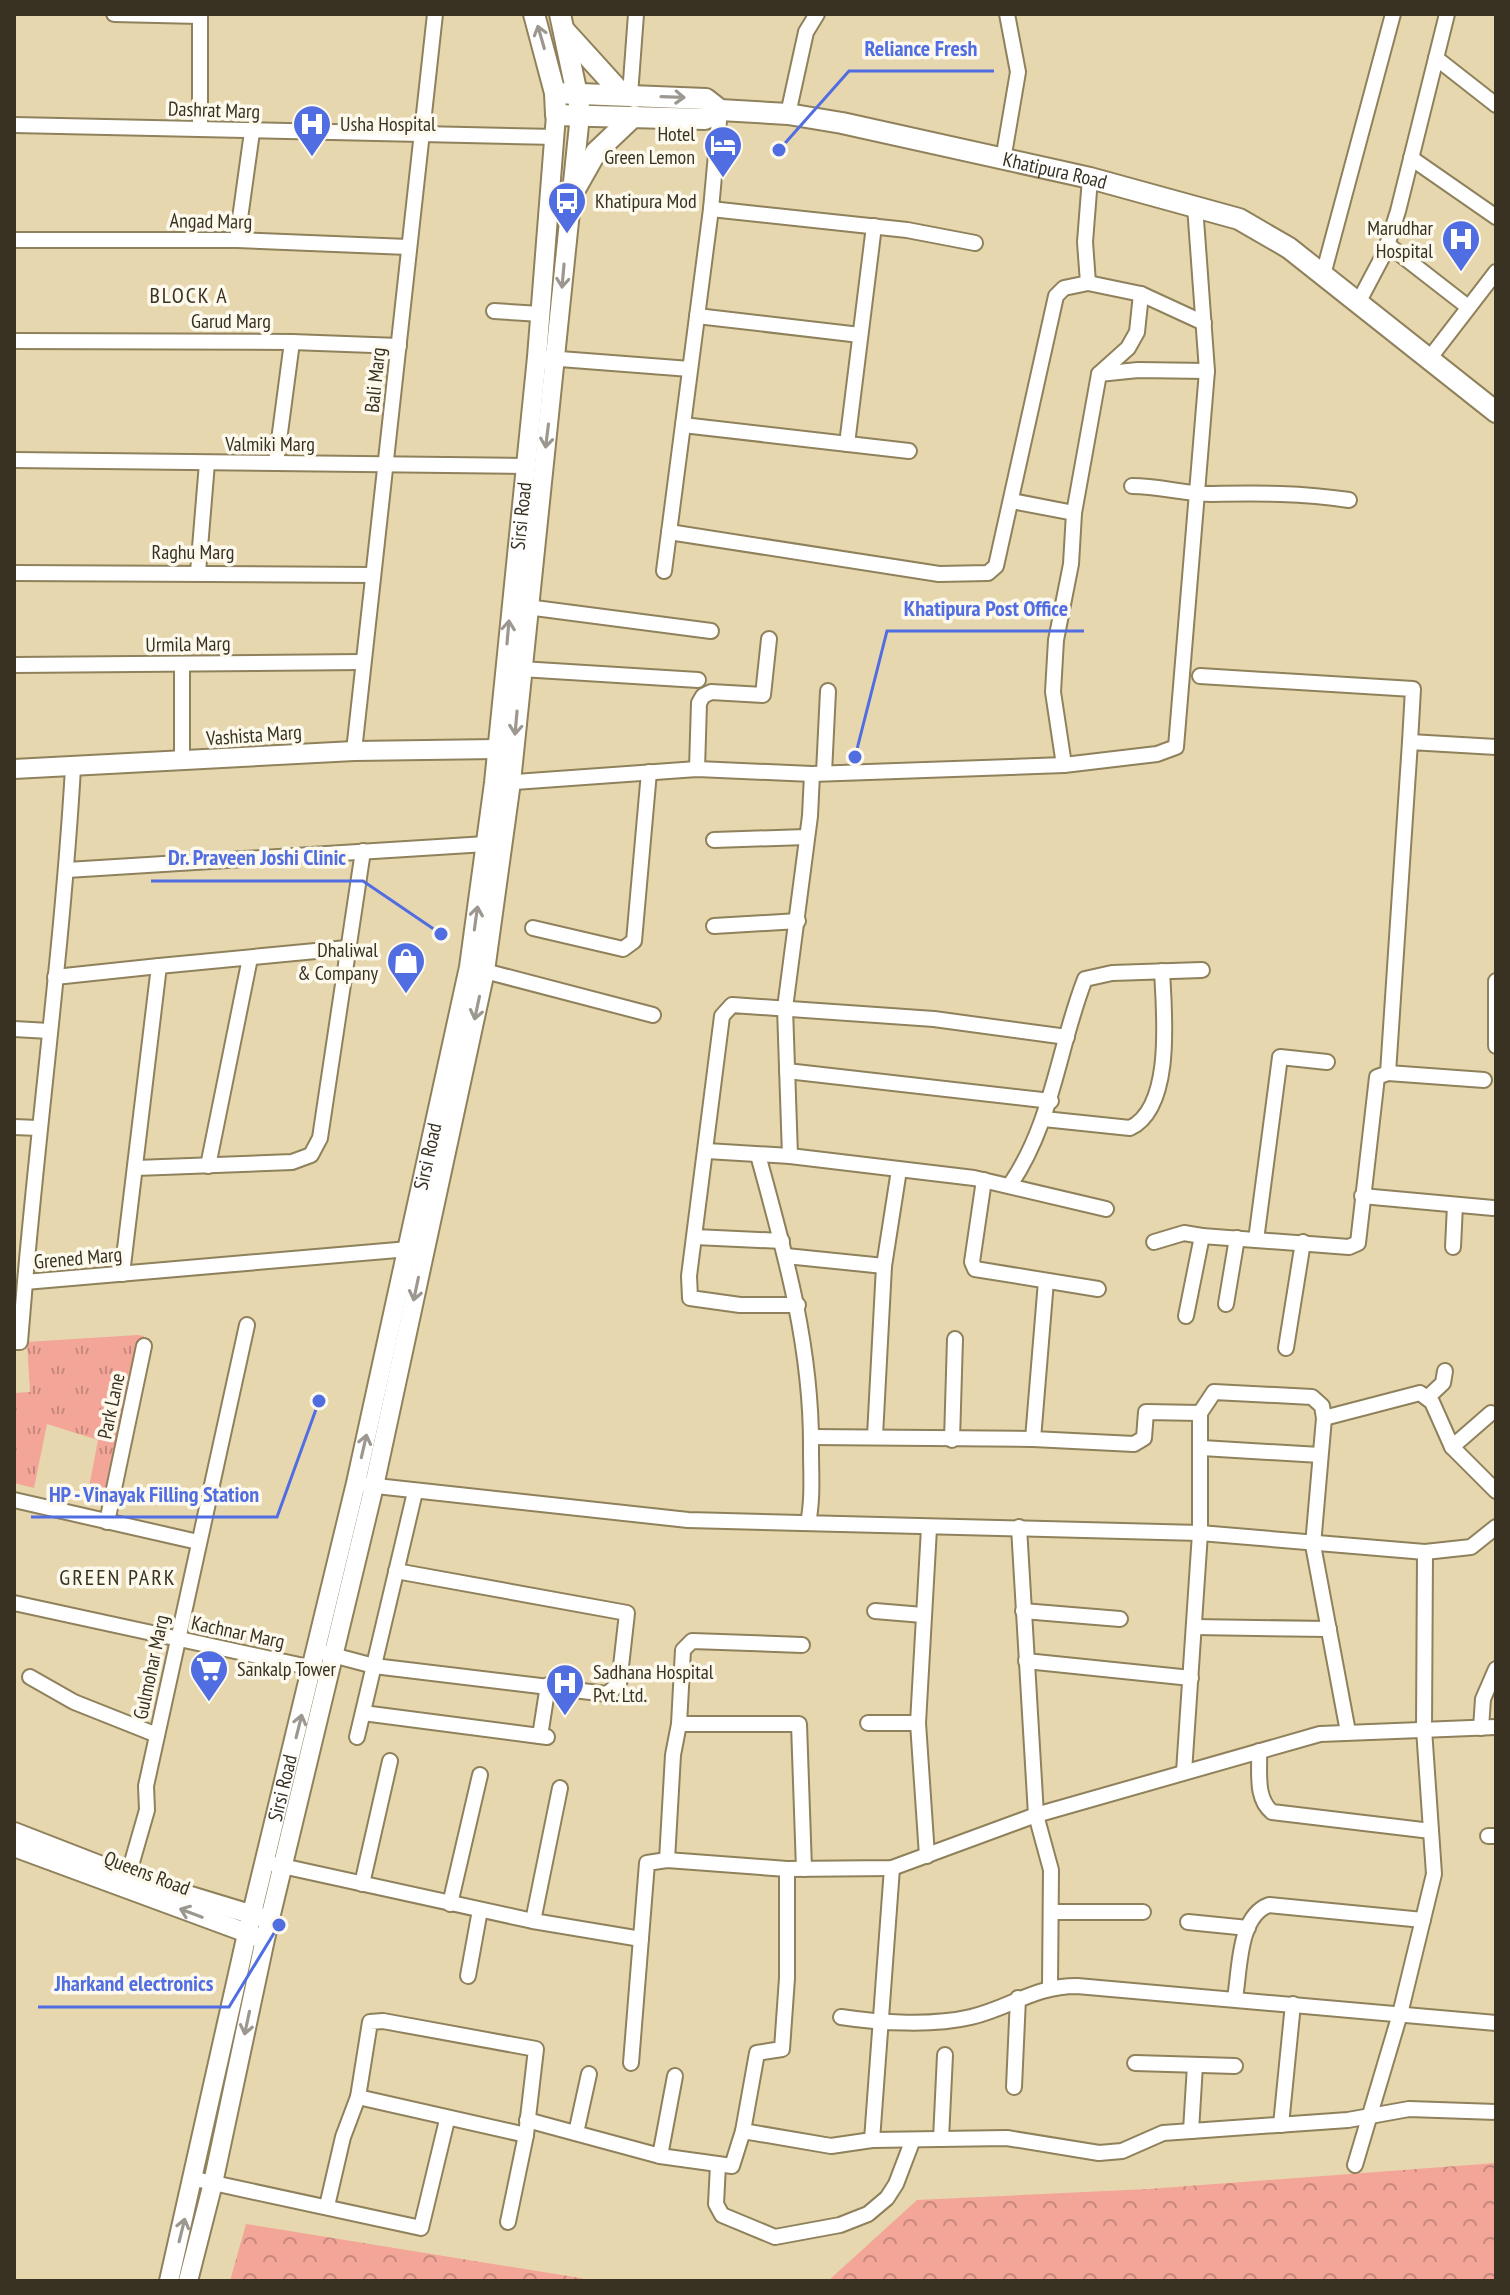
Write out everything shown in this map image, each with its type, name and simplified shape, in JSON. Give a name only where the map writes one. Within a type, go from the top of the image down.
[{"type":"main road","name":"Sirsi Road","points":[[534,14],[555,93],[556,115]]},
{"type":"main road","name":"Sirsi Road","points":[[562,22],[580,115]]},
{"type":"main road","points":[[562,22],[626,95]]},
{"type":"main road","name":"Khatipura Road","points":[[555,93],[706,99],[720,110],[788,114],[842,123],[1090,178],[1239,219],[1289,248],[1496,412]]},
{"type":"main road","points":[[556,115],[705,119],[720,110]]},
{"type":"main road","points":[[570,198],[596,152],[634,116]]},
{"type":"street","points":[[114,14],[200,15],[200,129]]},
{"type":"street","name":"Bali Marg","points":[[354,751],[435,14]]},
{"type":"street","points":[[626,95],[636,14]]},
{"type":"street","points":[[788,114],[806,32],[817,14]]},
{"type":"street","points":[[1003,160],[1018,72],[1007,14]]},
{"type":"street","points":[[1323,275],[1393,14]]},
{"type":"street","points":[[1358,303],[1387,244],[1447,14]]},
{"type":"street","points":[[1436,58],[1496,105]]},
{"type":"street","points":[[664,571],[711,209],[720,110]]},
{"type":"street","name":"Sirsi Road","points":[[188,2281],[204,2181],[260,1917],[365,1484],[477,969],[521,669],[527,607],[547,358],[541,314],[556,115]]},
{"type":"street","name":"Sirsi Road","points":[[365,1484],[409,1249],[477,969],[486,844],[502,783],[497,749],[525,466],[547,358],[580,115]]},
{"type":"street","name":"Dashrat Marg","points":[[14,125],[556,137]]},
{"type":"street","points":[[237,240],[252,132]]},
{"type":"street","points":[[1411,158],[1496,217]]},
{"type":"street","points":[[1088,283],[1085,242],[1090,178]]},
{"type":"street","points":[[502,783],[697,769],[818,773],[1064,765],[1157,754],[1176,747],[1207,371],[1195,206]]},
{"type":"street","points":[[711,209],[874,226],[975,243]]},
{"type":"street","points":[[847,444],[874,226]]},
{"type":"street","name":"Angad Marg","points":[[14,240],[237,240],[408,247]]},
{"type":"street","points":[[1387,244],[1468,307]]},
{"type":"street","points":[[1429,359],[1496,272]]},
{"type":"street","points":[[669,532],[939,574],[988,573],[996,566],[1012,501],[1056,296],[1064,288],[1088,283],[1141,294],[1204,323]]},
{"type":"street","points":[[1064,765],[1053,692],[1056,640],[1071,564],[1074,513],[1099,374],[1128,348],[1137,332],[1141,294]]},
{"type":"street","points":[[494,311],[541,314]]},
{"type":"street","points":[[402,312],[418,312]]},
{"type":"street","points":[[697,316],[860,335]]},
{"type":"street","name":"Garud Marg","points":[[14,341],[292,342],[399,346]]},
{"type":"street","points":[[276,463],[292,342]]},
{"type":"street","points":[[547,358],[690,369]]},
{"type":"street","points":[[1099,374],[1138,370],[1207,371]]},
{"type":"street","points":[[683,425],[909,451]]},
{"type":"street","name":"Valmiki Marg","points":[[14,460],[525,466]]},
{"type":"street","points":[[198,572],[207,463]]},
{"type":"street","points":[[1132,486],[1197,491],[1280,491],[1349,500]]},
{"type":"street","points":[[1012,501],[1074,513]]},
{"type":"street","name":"Raghu Marg","points":[[14,573],[373,575]]},
{"type":"street","points":[[527,607],[711,631]]},
{"type":"street","points":[[697,769],[699,703],[703,696],[711,692],[763,695],[769,639]]},
{"type":"street","name":"Urmila Marg","points":[[14,665],[362,662]]},
{"type":"street","points":[[182,665],[182,761]]},
{"type":"street","points":[[521,669],[698,680]]},
{"type":"street","points":[[1200,676],[1413,689],[1388,1073]]},
{"type":"street","points":[[790,1156],[785,1008],[828,691]]},
{"type":"street","points":[[1410,742],[1496,747]]},
{"type":"street","name":"Vashista Marg","points":[[14,769],[354,751],[497,749]]},
{"type":"street","name":"Grened Marg","points":[[73,768],[67,870],[38,1128],[25,1282],[409,1249]]},
{"type":"street","points":[[533,928],[623,949],[630,947],[634,941],[649,772]]},
{"type":"street","points":[[714,840],[806,837]]},
{"type":"street","points":[[67,870],[486,844]]},
{"type":"street","points":[[136,1168],[292,1162],[311,1155],[320,1138],[363,851]]},
{"type":"street","points":[[714,926],[798,921]]},
{"type":"street","points":[[55,977],[347,948]]},
{"type":"street","points":[[208,1166],[250,958]]},
{"type":"street","points":[[122,1274],[159,966]]},
{"type":"street","points":[[477,969],[653,1015]]},
{"type":"street","points":[[1010,1185],[1023,1166],[1051,1101],[1085,979],[1112,973],[1202,970]]},
{"type":"street","points":[[1044,1119],[1130,1128],[1149,1115],[1158,1090],[1162,1060],[1162,971]]},
{"type":"street","points":[[1496,981],[1496,1046]]},
{"type":"street","points":[[798,1305],[728,1305],[690,1298],[722,1016],[732,1005],[934,1019],[1067,1037]]},
{"type":"street","points":[[14,1029],[49,1031]]},
{"type":"street","points":[[1256,1240],[1280,1057],[1327,1062]]},
{"type":"street","points":[[787,1071],[1051,1101]]},
{"type":"street","points":[[1154,1242],[1184,1233],[1349,1247],[1358,1243],[1377,1077],[1388,1073],[1484,1080]]},
{"type":"street","points":[[14,1127],[38,1128]]},
{"type":"street","points":[[707,1151],[790,1156],[984,1180],[1106,1209]]},
{"type":"street","points":[[758,1155],[804,1336],[812,1437],[808,1523]]},
{"type":"street","points":[[875,1436],[884,1266],[899,1170]]},
{"type":"street","points":[[984,1180],[972,1262],[975,1269],[1098,1289]]},
{"type":"street","points":[[1362,1196],[1493,1208]]},
{"type":"street","points":[[1453,1247],[1455,1205]]},
{"type":"street","points":[[1186,1316],[1202,1236]]},
{"type":"street","points":[[695,1237],[784,1248],[884,1266]]},
{"type":"street","points":[[1226,1304],[1237,1238]]},
{"type":"street","points":[[1286,1348],[1303,1242]]},
{"type":"street","points":[[1033,1439],[1046,1281]]},
{"type":"street","points":[[14,1342],[20,1342],[25,1282]]},
{"type":"street","name":"Gulmohar Marg","points":[[128,1876],[147,1810],[146,1786],[247,1325]]},
{"type":"street","points":[[952,1440],[955,1339]]},
{"type":"street","name":"Park Lane","points":[[107,1522],[144,1346]]},
{"type":"street","points":[[1427,1398],[1443,1383],[1445,1371]]},
{"type":"street","points":[[1184,1772],[1200,1533],[1200,1413],[1214,1392],[1245,1391],[1312,1397],[1322,1406],[1324,1418],[1313,1545],[1348,1732]]},
{"type":"street","points":[[1324,1418],[1420,1393],[1427,1398],[1452,1447],[1496,1491]]},
{"type":"street","points":[[812,1437],[1033,1439],[1134,1444],[1144,1438],[1146,1412],[1200,1413]]},
{"type":"street","points":[[1452,1447],[1491,1413]]},
{"type":"street","points":[[1202,1448],[1320,1455]]},
{"type":"street","points":[[365,1484],[415,1492],[688,1520],[1200,1533],[1313,1545],[1425,1552],[1471,1547],[1496,1527]]},
{"type":"street","points":[[357,1737],[415,1492]]},
{"type":"street","points":[[14,1500],[198,1542]]},
{"type":"street","points":[[1019,1527],[1036,1815],[1051,1870],[1050,1986]]},
{"type":"street","points":[[927,1856],[918,1723],[929,1528]]},
{"type":"street","points":[[1355,2165],[1400,2014],[1434,1874],[1424,1729],[1425,1552]]},
{"type":"street","name":"Kachnar Marg","points":[[14,1603],[178,1639],[607,1694],[616,1689],[627,1613],[396,1571]]},
{"type":"street","points":[[875,1611],[923,1615]]},
{"type":"street","points":[[1023,1611],[1120,1619]]},
{"type":"street","points":[[1194,1627],[1329,1629]]},
{"type":"street","points":[[667,1860],[683,1650],[692,1641],[802,1645]]},
{"type":"street","points":[[1026,1661],[1191,1678]]},
{"type":"street","points":[[631,2063],[647,1863],[667,1860],[787,1869],[892,1868],[1036,1815],[1320,1734],[1488,1727],[1483,1699],[1496,1669]]},
{"type":"street","points":[[30,1677],[74,1702],[157,1735]]},
{"type":"street","points":[[363,1713],[544,1737],[548,1685]]},
{"type":"street","points":[[868,1723],[918,1723]]},
{"type":"street","points":[[679,1724],[799,1724],[804,1869]]},
{"type":"street","points":[[1259,1751],[1260,1795],[1264,1806],[1272,1812],[1431,1831]]},
{"type":"street","points":[[362,1884],[390,1761]]},
{"type":"street","points":[[450,1904],[480,1775]]},
{"type":"street","points":[[533,1921],[560,1788]]},
{"type":"street","name":"Queens Road","points":[[14,1832],[128,1876],[260,1917]]},
{"type":"street","name":"Queens Road","points":[[14,1847],[256,1936]]},
{"type":"street","points":[[273,1864],[533,1921],[641,1939]]},
{"type":"street","points":[[872,2140],[892,1868]]},
{"type":"street","points":[[358,2097],[447,2120],[576,2133],[660,2156],[734,2165],[757,2053],[782,2049],[787,1978],[787,1869]]},
{"type":"street","points":[[1235,1998],[1252,1915],[1269,1905],[1423,1920]]},
{"type":"street","points":[[468,1976],[480,1910]]},
{"type":"street","points":[[1053,1912],[1143,1912]]},
{"type":"street","points":[[1188,1922],[1248,1928]]},
{"type":"street","points":[[841,2017],[882,2023],[971,2017],[1050,1986],[1235,1998],[1496,2023]]},
{"type":"street","points":[[1014,2087],[1018,1998]]},
{"type":"street","points":[[1281,2125],[1293,2004]]},
{"type":"street","points":[[327,2206],[343,2137],[358,2097],[370,2022],[392,2021],[536,2049],[526,2127],[508,2222]]},
{"type":"street","points":[[941,2139],[945,2055]]},
{"type":"street","points":[[1135,2063],[1235,2066]]},
{"type":"street","points":[[1191,2131],[1195,2065]]},
{"type":"street","points":[[576,2133],[589,2074]]},
{"type":"street","points":[[660,2156],[675,2076]]},
{"type":"street","points":[[743,2131],[831,2146],[872,2140],[912,2142],[1007,2138],[1099,2153],[1122,2151],[1163,2133],[1367,2117],[1431,2108],[1496,2112]]},
{"type":"street","points":[[204,2181],[421,2228],[447,2120]]},
{"type":"street","points":[[718,2165],[716,2204],[722,2215],[775,2237],[840,2225],[868,2214],[887,2198],[896,2184],[912,2142]]},
{"type":"street","name":"Sirsi Road","points":[[169,2281],[204,2181]]},
{"type":"green space","points":[[144,1336],[106,1504],[87,1498],[98,1440],[47,1424],[34,1488],[14,1483],[14,1393],[30,1392],[27,1342]]},
{"type":"green space","points":[[1496,2163],[1496,2281],[828,2281],[917,2200],[1148,2189]]},
{"type":"green space","points":[[246,2224],[580,2278],[592,2281],[230,2281]]},
{"type":"place","name":"Reliance Fresh","points":[[779,150]]},
{"type":"place","name":"Usha Hospital","points":[[312,158]]},
{"type":"place","name":"Hotel Green Lemon","points":[[723,179]]},
{"type":"place","name":"Khatipura Mod","points":[[567,235]]},
{"type":"place","name":"Marudhar Hospital","points":[[1461,273]]},
{"type":"place","name":"Khatipura Post Office","points":[[855,757]]},
{"type":"place","name":"Dr. Praveen Joshi Clinic","points":[[441,934]]},
{"type":"place","name":"Dhaliwal & Company","points":[[406,995]]},
{"type":"place","name":"HP - Vinayak Filling Station","points":[[319,1401]]},
{"type":"place","name":"Sankalp Tower","points":[[209,1703]]},
{"type":"place","name":"Sadhana Hospital Pvt. Ltd.","points":[[565,1717]]},
{"type":"place","name":"Jharkand electronics","points":[[279,1925]]},
{"type":"district","name":"BLOCK A","points":[[189,295]]},
{"type":"district","name":"GREEN PARK","points":[[118,1577]]}]
